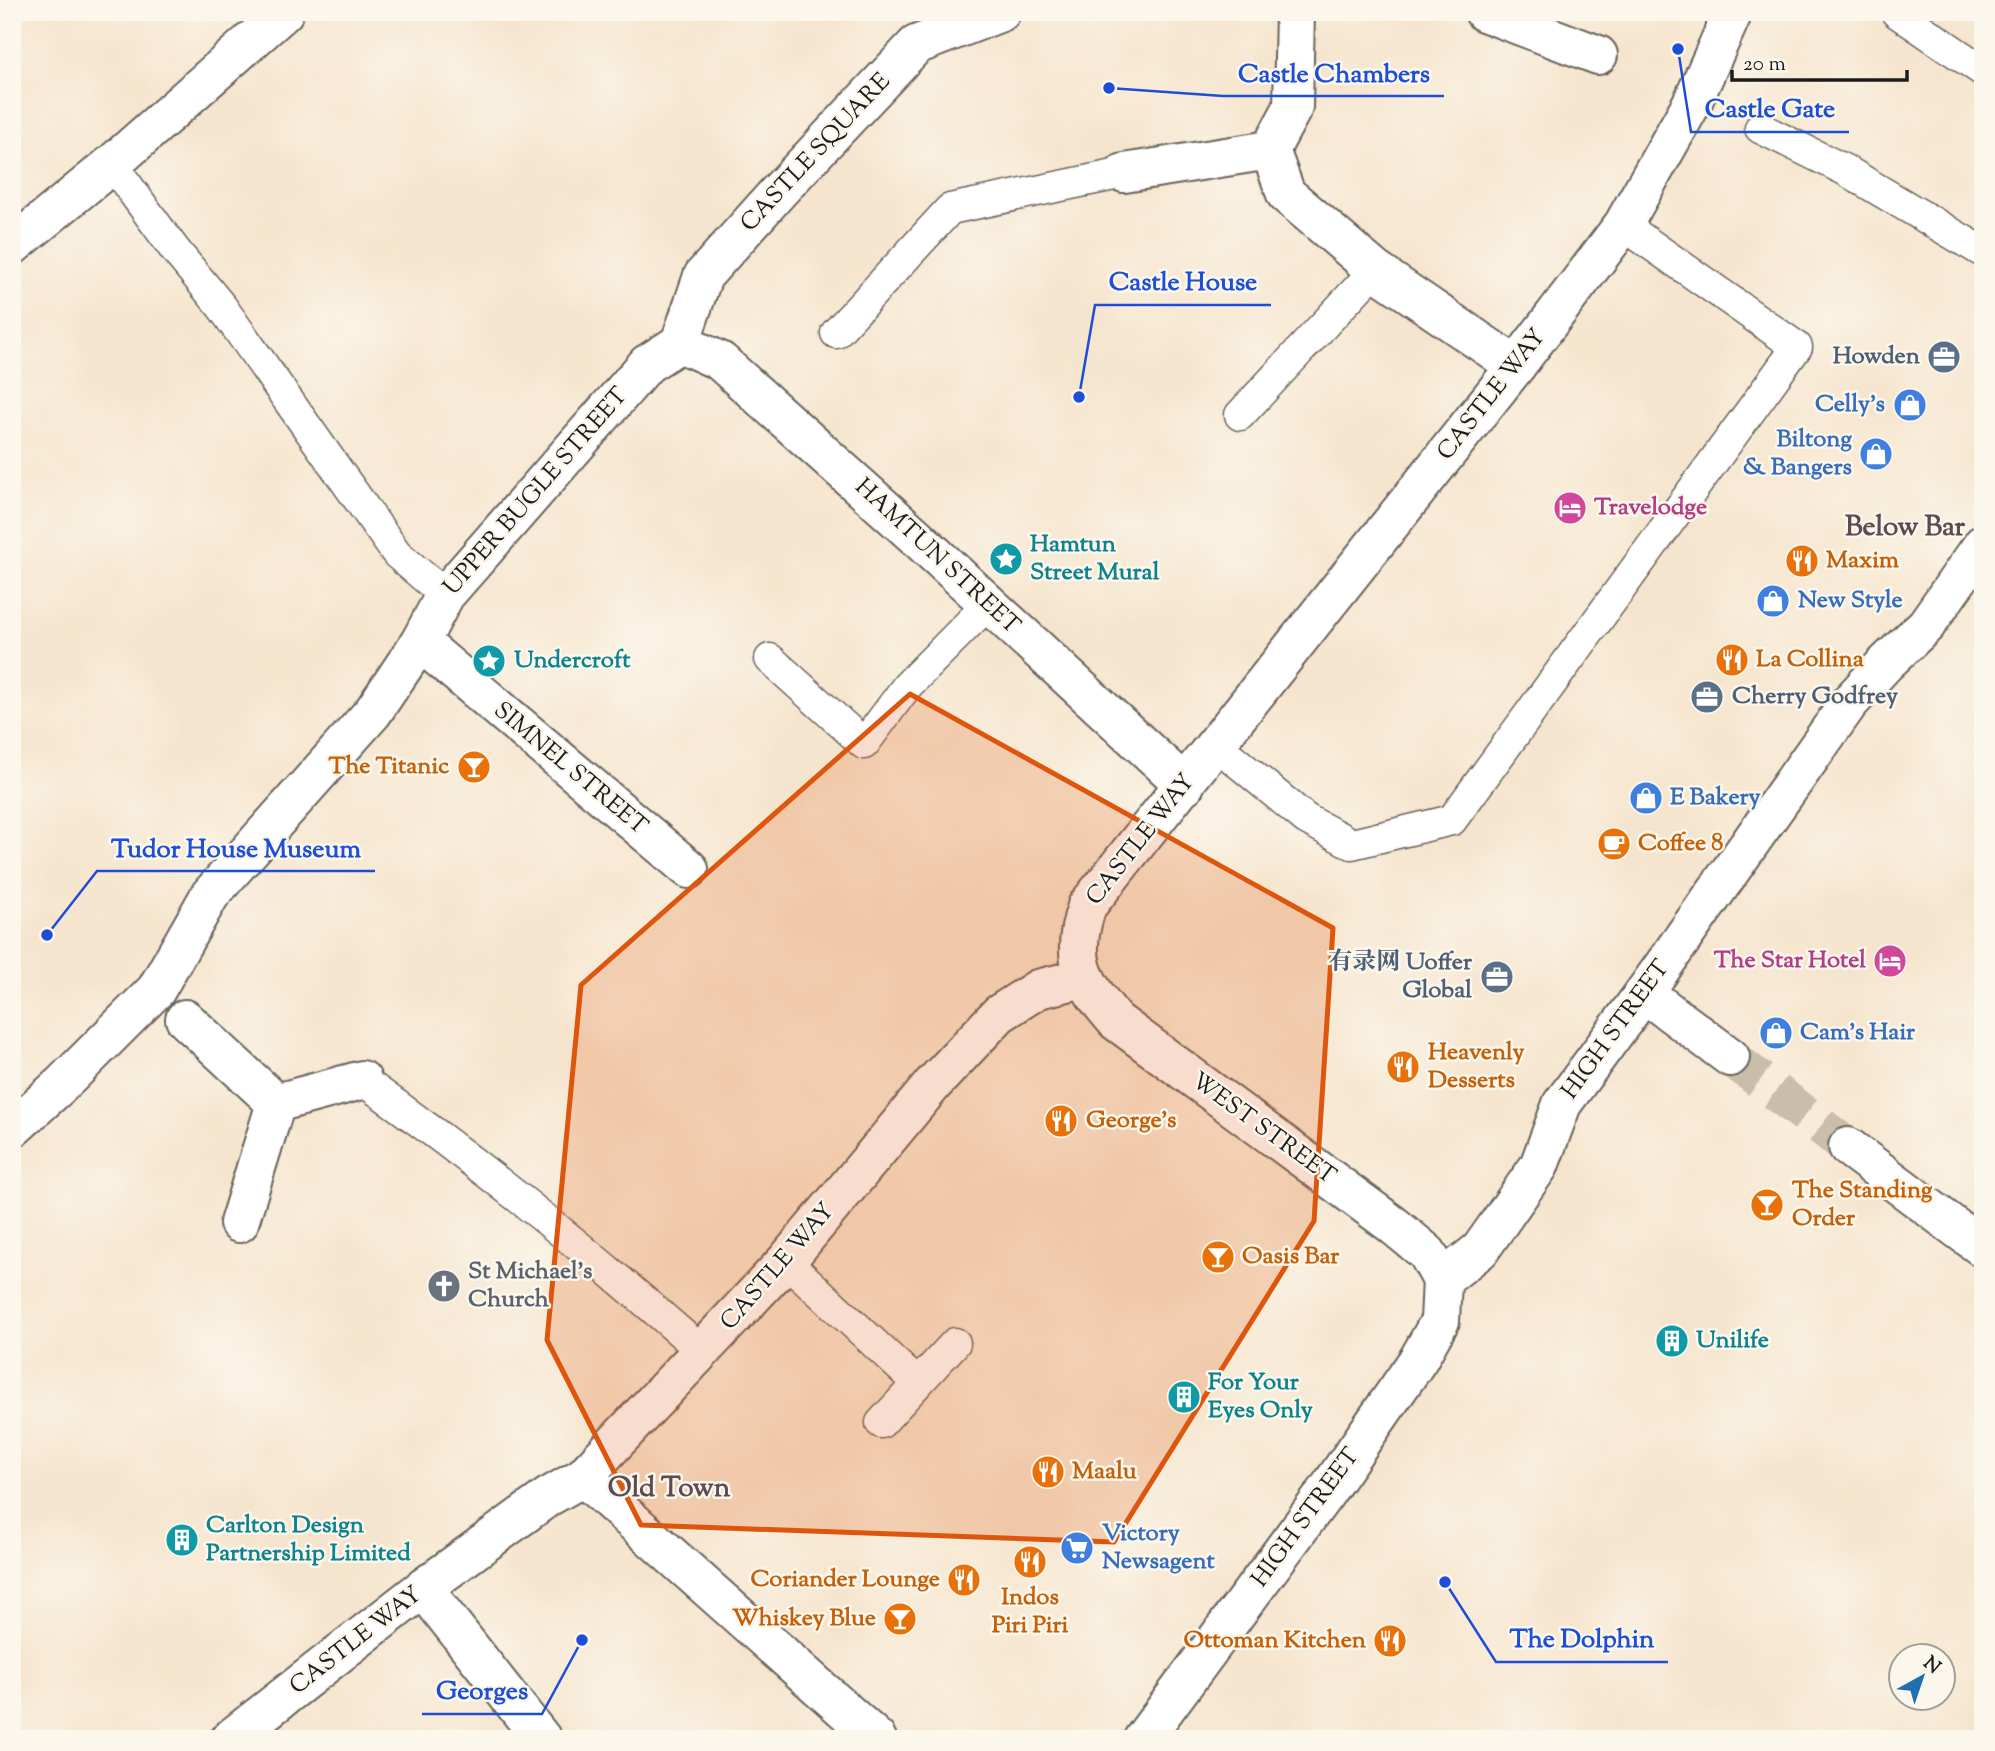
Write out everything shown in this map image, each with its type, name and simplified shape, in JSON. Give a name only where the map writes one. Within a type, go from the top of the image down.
[{"type":"street","points":[[12,246],[112,164],[284,12]]},
{"type":"street","name":"CASTLE SQUARE","points":[[680,343],[703,276],[916,45],[1001,12]]},
{"type":"street","points":[[1295,12],[1293,107],[1270,150],[1286,194],[1375,270],[1516,366]]},
{"type":"street","points":[[1484,12],[1598,55]]},
{"type":"street","name":"CASTLE WAY","points":[[230,1739],[423,1588],[548,1497],[583,1477],[786,1261],[933,1084],[999,1014],[1038,989],[1083,978],[1078,958],[1079,929],[1087,906],[1516,366],[1622,225],[1693,101],[1733,12]]},
{"type":"street","points":[[1124,173],[1270,150]]},
{"type":"street","name":"UPPER BUGLE STREET","points":[[12,1129],[63,1083],[156,990],[210,895],[373,712],[420,642],[445,595],[647,364],[680,343]]},
{"type":"street","name":"HAMTUN STREET","points":[[680,343],[720,361],[913,534],[1185,785]]},
{"type":"street","name":"HIGH STREET","points":[[1143,1739],[1327,1491],[1418,1360],[1440,1321],[1442,1280],[1480,1250],[1539,1166],[1562,1104],[1849,703],[1926,625],[1983,544]]},
{"type":"street","name":"SIMNEL STREET","points":[[420,642],[689,869]]},
{"type":"street","name":"WEST STREET","points":[[1083,978],[1096,999],[1116,1021],[1392,1224],[1427,1253],[1442,1280]]},
{"type":"street","points":[[1644,993],[1730,1057]]},
{"type":"street","points":[[184,1019],[275,1103]]},
{"type":"street","points":[[275,1103],[362,1080]]},
{"type":"street","points":[[239,1223],[275,1103]]},
{"type":"street","points":[[1849,1147],[1983,1248]]},
{"type":"street","points":[[583,1477],[877,1739]]},
{"type":"street","points":[[423,1588],[542,1739]]},
{"type":"lane","points":[[1896,12],[1983,71]]},
{"type":"lane","points":[[1760,128],[1845,170],[1983,252]]},
{"type":"lane","points":[[112,164],[175,250],[222,307],[397,554],[445,595]]},
{"type":"lane","points":[[836,333],[950,209],[1124,173]]},
{"type":"lane","points":[[1215,744],[1306,819],[1352,844],[1452,820],[1797,347],[1622,225]]},
{"type":"lane","points":[[1240,415],[1375,270]]},
{"type":"lane","points":[[770,659],[864,744],[907,686],[988,604]]},
{"type":"lane","points":[[362,1080],[419,1121],[538,1215],[703,1352]]},
{"type":"lane","points":[[786,1261],[917,1383]]},
{"type":"lane","points":[[881,1423],[955,1343]]},
{"type":"highlighted area","points":[[910,694],[1333,928],[1314,1221],[1114,1542],[641,1525],[547,1340],[581,985]]},
{"type":"tunnel","points":[[1730,1057],[1848,1147]]},
{"type":"place","name":"Castle Gate","points":[[1678,49]]},
{"type":"place","name":"Castle Chambers","points":[[1109,88]]},
{"type":"place","name":"Howden","points":[[1944,357]]},
{"type":"place","name":"Castle House","points":[[1079,397]]},
{"type":"place","name":"Celly's","points":[[1910,405]]},
{"type":"place","name":"Biltong & Bangers","points":[[1876,454]]},
{"type":"place","name":"Travelodge","points":[[1570,508]]},
{"type":"place","name":"Hamtun Street Mural","points":[[1006,559]]},
{"type":"place","name":"Maxim","points":[[1802,561]]},
{"type":"place","name":"New Style","points":[[1773,601]]},
{"type":"place","name":"La Collina","points":[[1732,660]]},
{"type":"place","name":"Undercroft","points":[[489,661]]},
{"type":"place","name":"Cherry Godfrey","points":[[1707,697]]},
{"type":"place","name":"The Titanic","points":[[474,767]]},
{"type":"place","name":"E Bakery","points":[[1646,798]]},
{"type":"place","name":"Coffee 8","points":[[1614,844]]},
{"type":"place","name":"Tudor House Museum","points":[[47,935]]},
{"type":"place","name":"The Star Hotel","points":[[1890,961]]},
{"type":"place","name":"有录网 Uoffer Global","points":[[1497,977]]},
{"type":"place","name":"Cam's Hair","points":[[1776,1033]]},
{"type":"place","name":"Heavenly Desserts","points":[[1403,1067]]},
{"type":"place","name":"George's","points":[[1061,1121]]},
{"type":"place","name":"The Standing Order","points":[[1767,1205]]},
{"type":"place","name":"Oasis Bar","points":[[1218,1257]]},
{"type":"place","name":"St Michael's Church","points":[[444,1286]]},
{"type":"place","name":"Unilife","points":[[1672,1341]]},
{"type":"place","name":"For Your Eyes Only","points":[[1184,1397]]},
{"type":"place","name":"Maalu","points":[[1048,1472]]},
{"type":"place","name":"Carlton Design Partnership Limited","points":[[182,1540]]},
{"type":"place","name":"Victory Newsagent","points":[[1077,1548]]},
{"type":"place","name":"Indos Piri Piri","points":[[1030,1562]]},
{"type":"place","name":"Coriander Lounge","points":[[964,1580]]},
{"type":"place","name":"The Dolphin","points":[[1445,1582]]},
{"type":"place","name":"Whiskey Blue","points":[[900,1619]]},
{"type":"place","name":"Georges","points":[[582,1640]]},
{"type":"place","name":"Ottoman Kitchen","points":[[1390,1641]]},
{"type":"district","name":"Below Bar","points":[[1905,528]]},
{"type":"district","name":"Old Town","points":[[669,1489]]}]
